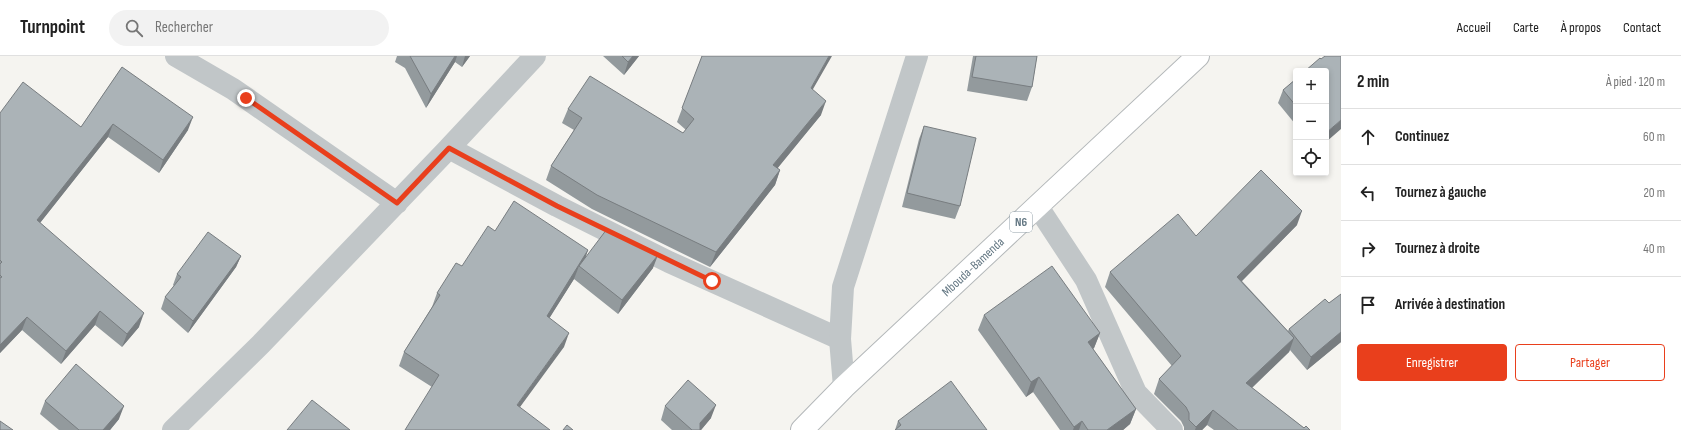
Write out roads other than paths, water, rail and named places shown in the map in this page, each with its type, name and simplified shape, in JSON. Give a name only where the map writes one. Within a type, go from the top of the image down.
[{"type":"highway","name":"Mbouda-Bamenda","points":[[802,430],[844,386],[1038,207],[1198,56]]},
{"type":"street","points":[[176,56],[233,89],[397,203]]},
{"type":"street","points":[[172,430],[262,344],[535,56]]},
{"type":"street","points":[[844,386],[840,339],[843,287],[917,56]]},
{"type":"street","points":[[449,148],[557,206],[669,262],[840,339]]},
{"type":"street","points":[[1038,207],[1086,280],[1136,393],[1172,430]]}]
